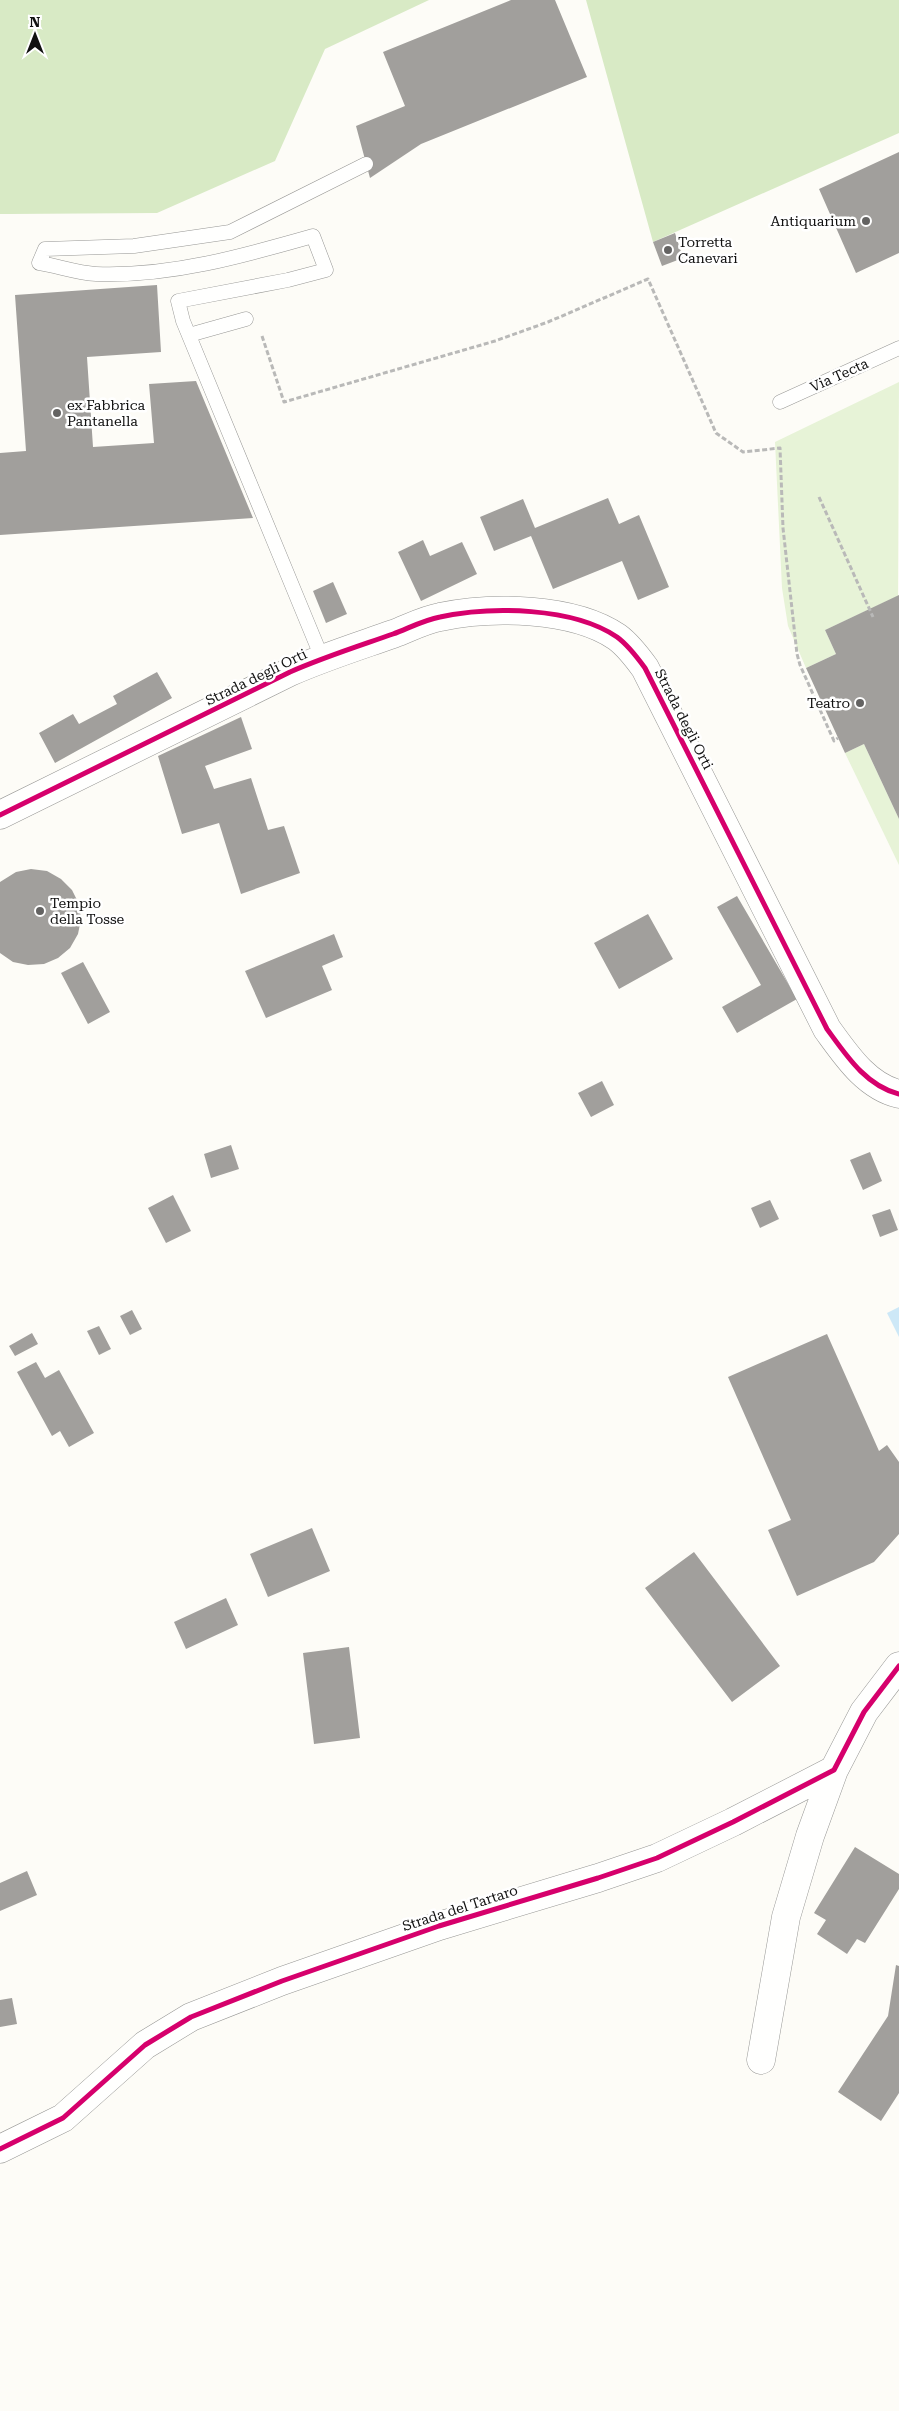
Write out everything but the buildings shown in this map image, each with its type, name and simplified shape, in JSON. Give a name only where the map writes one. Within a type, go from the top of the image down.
[{"type":"street","name":"Strada degli Orti","points":[[0,815],[322,658],[439,617],[486,612],[558,616],[601,628],[618,638],[646,668],[827,1029],[861,1072],[877,1084],[899,1094]]},
{"type":"street","points":[[761,2060],[786,1917],[810,1836],[834,1770],[864,1712],[899,1666]]},
{"type":"street","name":"Strada del Tartaro","points":[[0,2149],[63,2118],[145,2045],[190,2017],[282,1980],[429,1929],[598,1878],[657,1858],[725,1826],[834,1770]]},
{"type":"lane","points":[[322,658],[189,335],[178,301],[288,280],[326,270],[313,236],[268,249],[161,272],[94,274],[40,263],[45,249],[134,246],[230,232],[366,164]]},
{"type":"lane","points":[[189,335],[246,319]]},
{"type":"lane","name":"Via Tecta","points":[[780,402],[899,348]]},
{"type":"path","points":[[246,319],[263,337],[284,402],[495,341],[548,322],[648,278],[716,432],[743,452],[780,448],[783,528],[797,654],[800,665],[834,741],[838,738]]},
{"type":"path","points":[[819,497],[873,617]]},
{"type":"green space","points":[[0,0],[429,0],[325,49],[275,161],[157,213],[0,214]]},
{"type":"green space","points":[[586,0],[899,0],[899,133],[653,242]]},
{"type":"green space","points":[[899,382],[898,596],[825,630],[836,654],[806,668],[788,626],[782,588],[775,442]]},
{"type":"green space","points":[[864,744],[899,819],[899,865],[845,753]]},
{"type":"water","points":[[899,1307],[899,1337],[887,1313]]},
{"type":"cycle path","points":[[0,815],[290,672],[428,620],[460,613],[483,611],[531,612],[578,620],[599,627],[617,637],[629,647],[645,668],[827,1029],[849,1059],[867,1077],[887,1090],[899,1094]]},
{"type":"cycle path","points":[[0,2149],[63,2118],[145,2045],[191,2017],[282,1981],[439,1926],[598,1878],[657,1858],[733,1822],[834,1770],[864,1712],[899,1666]]},
{"type":"place","name":"Antiquarium","points":[[866,221]]},
{"type":"place","name":"Torretta Canevari","points":[[668,250]]},
{"type":"place","name":"ex Fabbrica Pantanella","points":[[57,413]]},
{"type":"place","name":"Teatro","points":[[860,703]]},
{"type":"place","name":"Tempio della Tosse","points":[[40,911]]}]
